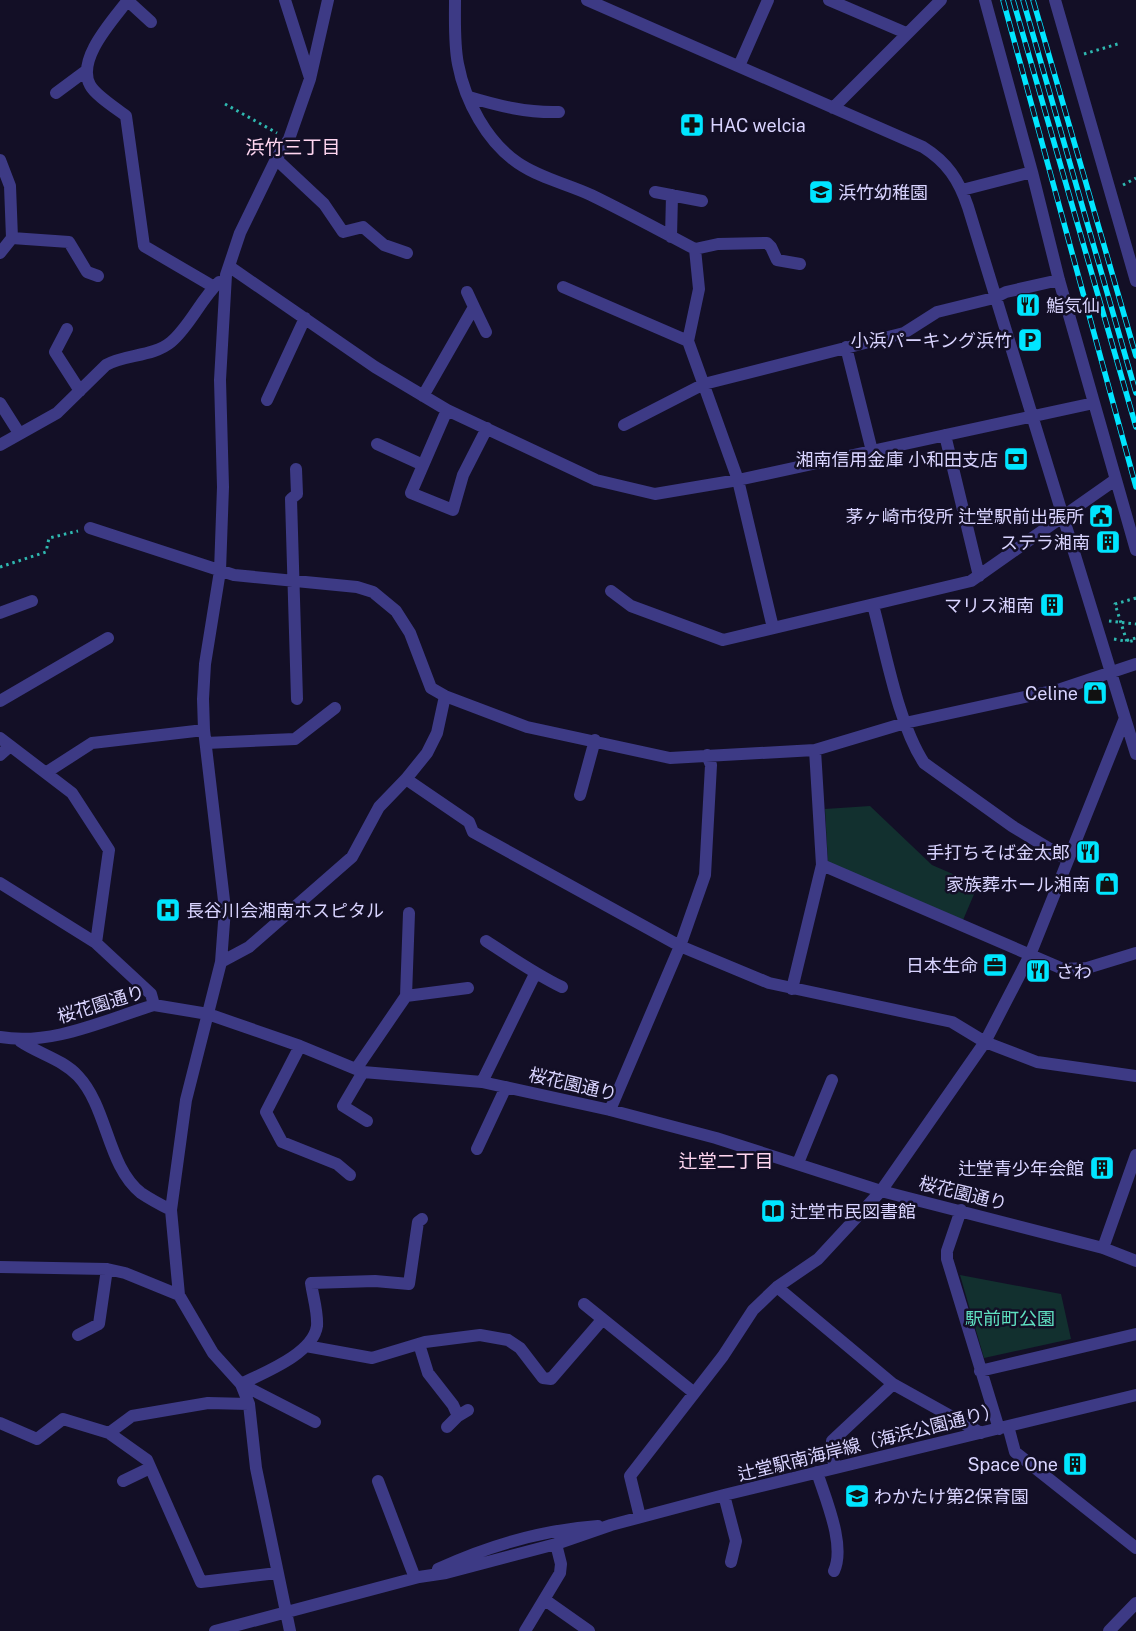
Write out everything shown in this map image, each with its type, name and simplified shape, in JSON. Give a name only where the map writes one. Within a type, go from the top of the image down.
[{"type":"street","points":[[151,22],[127,0],[92,50],[87,70],[90,86],[126,116],[144,246],[214,287]]},
{"type":"street","points":[[285,0],[310,79]]},
{"type":"street","points":[[290,1631],[276,1572],[256,1468],[249,1404],[241,1384],[213,1353],[179,1295],[170,1210],[186,1100],[222,962],[225,909],[204,730],[205,664],[220,571],[223,487],[220,380],[228,271],[240,233],[276,159],[289,140],[310,79],[328,0]]},
{"type":"street","points":[[455,0],[458,64],[469,98],[483,125],[494,140],[518,162],[540,175],[590,195],[695,249],[718,244],[767,243],[772,247],[778,260],[800,264]]},
{"type":"street","points":[[587,0],[923,147],[940,157],[962,190],[1136,754]]},
{"type":"street","points":[[739,66],[768,0]]},
{"type":"street","points":[[829,0],[906,33]]},
{"type":"street","points":[[833,108],[941,0]]},
{"type":"street","points":[[985,0],[1059,280],[1136,550]]},
{"type":"street","points":[[1056,0],[1136,281]]},
{"type":"street","points":[[56,93],[87,70]]},
{"type":"street","points":[[469,98],[514,110],[559,112]]},
{"type":"street","points":[[276,159],[324,204],[343,232],[363,228],[384,245],[407,253]]},
{"type":"street","points":[[0,160],[10,186],[12,238],[0,252]]},
{"type":"street","points":[[962,190],[1032,172]]},
{"type":"street","points":[[655,192],[702,201]]},
{"type":"street","points":[[671,237],[672,195]]},
{"type":"street","points":[[12,238],[69,242],[88,272],[98,276]]},
{"type":"street","points":[[695,249],[699,289],[688,341],[738,480],[773,628]]},
{"type":"street","points":[[0,445],[57,413],[106,366],[115,360],[158,350],[171,342],[228,271]]},
{"type":"street","points":[[228,271],[305,318],[375,367],[447,410],[596,480],[655,494],[738,480],[1031,415],[1094,403]]},
{"type":"street","points":[[624,425],[704,384],[904,333],[937,312],[994,298],[1006,292],[1059,280]]},
{"type":"street","points":[[563,287],[688,341]]},
{"type":"street","points":[[467,292],[486,332]]},
{"type":"street","points":[[423,396],[474,307]]},
{"type":"street","points":[[267,400],[305,318]]},
{"type":"street","points":[[68,329],[55,352],[80,391]]},
{"type":"street","points":[[846,347],[872,451]]},
{"type":"street","points":[[0,403],[19,433]]},
{"type":"street","points":[[447,410],[411,493],[454,510],[463,475],[487,428]]},
{"type":"street","points":[[945,435],[979,576]]},
{"type":"street","points":[[377,444],[423,465]]},
{"type":"street","points":[[296,469],[297,494],[291,499],[297,699]]},
{"type":"street","points":[[611,591],[632,606],[723,640],[971,581],[1115,480]]},
{"type":"street","points":[[90,528],[220,571],[357,587],[372,592],[396,611],[410,633],[431,688],[445,696],[527,727],[595,740],[670,758],[815,750],[905,723],[1061,689],[1111,674],[1136,664]]},
{"type":"street","points":[[0,614],[32,601]]},
{"type":"street","points":[[873,605],[905,723],[914,748],[924,763],[1012,826],[1068,860]]},
{"type":"street","points":[[0,700],[108,638]]},
{"type":"street","points":[[222,962],[249,947],[352,857],[379,807],[406,779],[427,753],[437,733],[445,696]]},
{"type":"street","points":[[206,743],[294,739],[335,708]]},
{"type":"street","points":[[640,1517],[630,1476],[693,1392],[723,1356],[753,1310],[777,1287],[818,1259],[882,1191],[984,1042],[1030,955],[1125,718]]},
{"type":"street","points":[[47,772],[92,743],[204,730]]},
{"type":"street","points":[[580,795],[595,740]]},
{"type":"street","points":[[0,754],[5,742],[47,772],[72,793],[109,850],[96,943]]},
{"type":"street","points":[[792,989],[822,865],[815,750]]},
{"type":"street","points":[[610,1110],[680,946],[706,868],[711,765],[707,755]]},
{"type":"street","points":[[406,779],[469,822],[473,832],[680,946],[769,983],[952,1022],[984,1042],[1038,1062],[1136,1076]]},
{"type":"street","points":[[822,865],[1063,969],[1087,968],[1136,953]]},
{"type":"street","points":[[0,883],[96,943],[151,994],[154,1005]]},
{"type":"street","points":[[367,1121],[343,1106],[359,1071],[406,996],[409,912]]},
{"type":"street","points":[[486,941],[524,964],[535,974],[562,987]]},
{"type":"street","points":[[482,1082],[535,974]]},
{"type":"street","points":[[406,996],[468,988]]},
{"type":"street","name":"桜花園通り","points":[[0,1037],[20,1040],[58,1035],[154,1005],[208,1014],[300,1046],[359,1071],[482,1082],[610,1110],[716,1138],[882,1191],[1103,1248],[1136,1261]]},
{"type":"street","points":[[20,1040],[35,1051],[55,1059],[78,1076],[92,1095],[121,1167],[140,1192],[170,1210]]},
{"type":"street","points":[[300,1046],[266,1112],[282,1142],[336,1164],[350,1175]]},
{"type":"street","points":[[798,1163],[832,1080]]},
{"type":"street","points":[[477,1149],[506,1087]]},
{"type":"street","points":[[1103,1248],[1136,1155]]},
{"type":"street","points":[[961,1210],[947,1252],[947,1259],[980,1371],[1015,1452],[1136,1548]]},
{"type":"street","points":[[241,1384],[287,1361],[306,1346],[316,1328],[311,1283],[375,1281],[409,1284],[418,1222],[422,1219]]},
{"type":"street","points":[[0,1266],[107,1269],[125,1273],[179,1295]]},
{"type":"street","points":[[78,1336],[100,1324],[107,1269]]},
{"type":"street","points":[[777,1287],[893,1384],[981,1433]]},
{"type":"street","points":[[584,1304],[693,1392]]},
{"type":"street","points":[[306,1346],[372,1358],[419,1344],[480,1335],[508,1340],[520,1348],[543,1378],[551,1379],[602,1320]]},
{"type":"street","points":[[980,1371],[1136,1334]]},
{"type":"street","points":[[419,1344],[428,1373],[453,1405],[463,1413],[447,1427]]},
{"type":"street","points":[[241,1384],[315,1422]]},
{"type":"street","points":[[834,1467],[832,1441],[893,1384]]},
{"type":"street","name":"辻堂駅南海岸線（海浜公園通り）","points":[[215,1631],[556,1544],[611,1525],[724,1495],[1136,1395]]},
{"type":"street","points":[[109,1433],[132,1416],[208,1403],[249,1404]]},
{"type":"street","points":[[0,1424],[37,1440],[63,1420],[109,1433],[147,1460],[201,1582],[276,1572]]},
{"type":"street","points":[[123,1482],[150,1468]]},
{"type":"street","points":[[817,1472],[833,1520],[838,1563],[834,1571]]},
{"type":"street","points":[[378,1481],[417,1578]]},
{"type":"street","points":[[724,1495],[736,1541],[731,1562]]},
{"type":"street","name":"辻堂駅南海岸線（海浜公園通り）","points":[[417,1578],[478,1550],[506,1541],[571,1528],[611,1525]]},
{"type":"street","points":[[525,1631],[560,1573],[561,1564],[556,1544]]},
{"type":"street","points":[[545,1600],[589,1631]]},
{"type":"street","points":[[1109,1631],[1136,1604]]},
{"type":"path","points":[[1071,57],[1121,43]]},
{"type":"path","points":[[225,104],[289,140]]},
{"type":"path","points":[[0,567],[46,552],[49,538],[90,528]]},
{"type":"path","points":[[1136,599],[1115,604],[1127,642],[1136,639]]},
{"type":"path","points":[[1108,621],[1136,624]]},
{"type":"path","points":[[1114,639],[1125,641],[1136,639]]},
{"type":"green space","points":[[870,806],[932,865],[978,885],[963,920],[828,862],[825,809]]},
{"type":"green space","name":"駅前町公園","points":[[960,1275],[1061,1294],[1071,1339],[984,1358]]},
{"type":"railway","points":[[1003,0],[1136,487]]},
{"type":"railway","points":[[1013,0],[1136,427]]},
{"type":"railway","points":[[1023,0],[1136,393]]},
{"type":"railway","points":[[1033,0],[1136,356]]},
{"type":"place","name":"HAC welcia","points":[[692,125]]},
{"type":"place","name":"浜竹幼稚園","points":[[821,192]]},
{"type":"place","name":"鮨気仙","points":[[1028,305]]},
{"type":"place","name":"小浜パーキング浜竹","points":[[1030,340]]},
{"type":"place","name":"湘南信用金庫 小和田支店","points":[[1016,459]]},
{"type":"place","name":"茅ヶ崎市役所 辻堂駅前出張所","points":[[1101,516]]},
{"type":"place","name":"ステラ湘南","points":[[1108,542]]},
{"type":"place","name":"マリス湘南","points":[[1052,605]]},
{"type":"place","name":"Celine","points":[[1095,693]]},
{"type":"place","name":"手打ちそば金太郎","points":[[1088,852]]},
{"type":"place","name":"家族葬ホール湘南","points":[[1107,884]]},
{"type":"place","name":"長谷川会湘南ホスピタル","points":[[168,910]]},
{"type":"place","name":"日本生命","points":[[995,965]]},
{"type":"place","name":"さわ","points":[[1038,971]]},
{"type":"place","name":"辻堂青少年会館","points":[[1102,1168]]},
{"type":"place","name":"辻堂市民図書館","points":[[773,1211]]},
{"type":"place","name":"Space One","points":[[1075,1464]]},
{"type":"place","name":"わかたけ第2保育園","points":[[857,1496]]},
{"type":"district","name":"浜竹三丁目","points":[[293,147]]},
{"type":"district","name":"辻堂二丁目","points":[[726,1161]]}]
